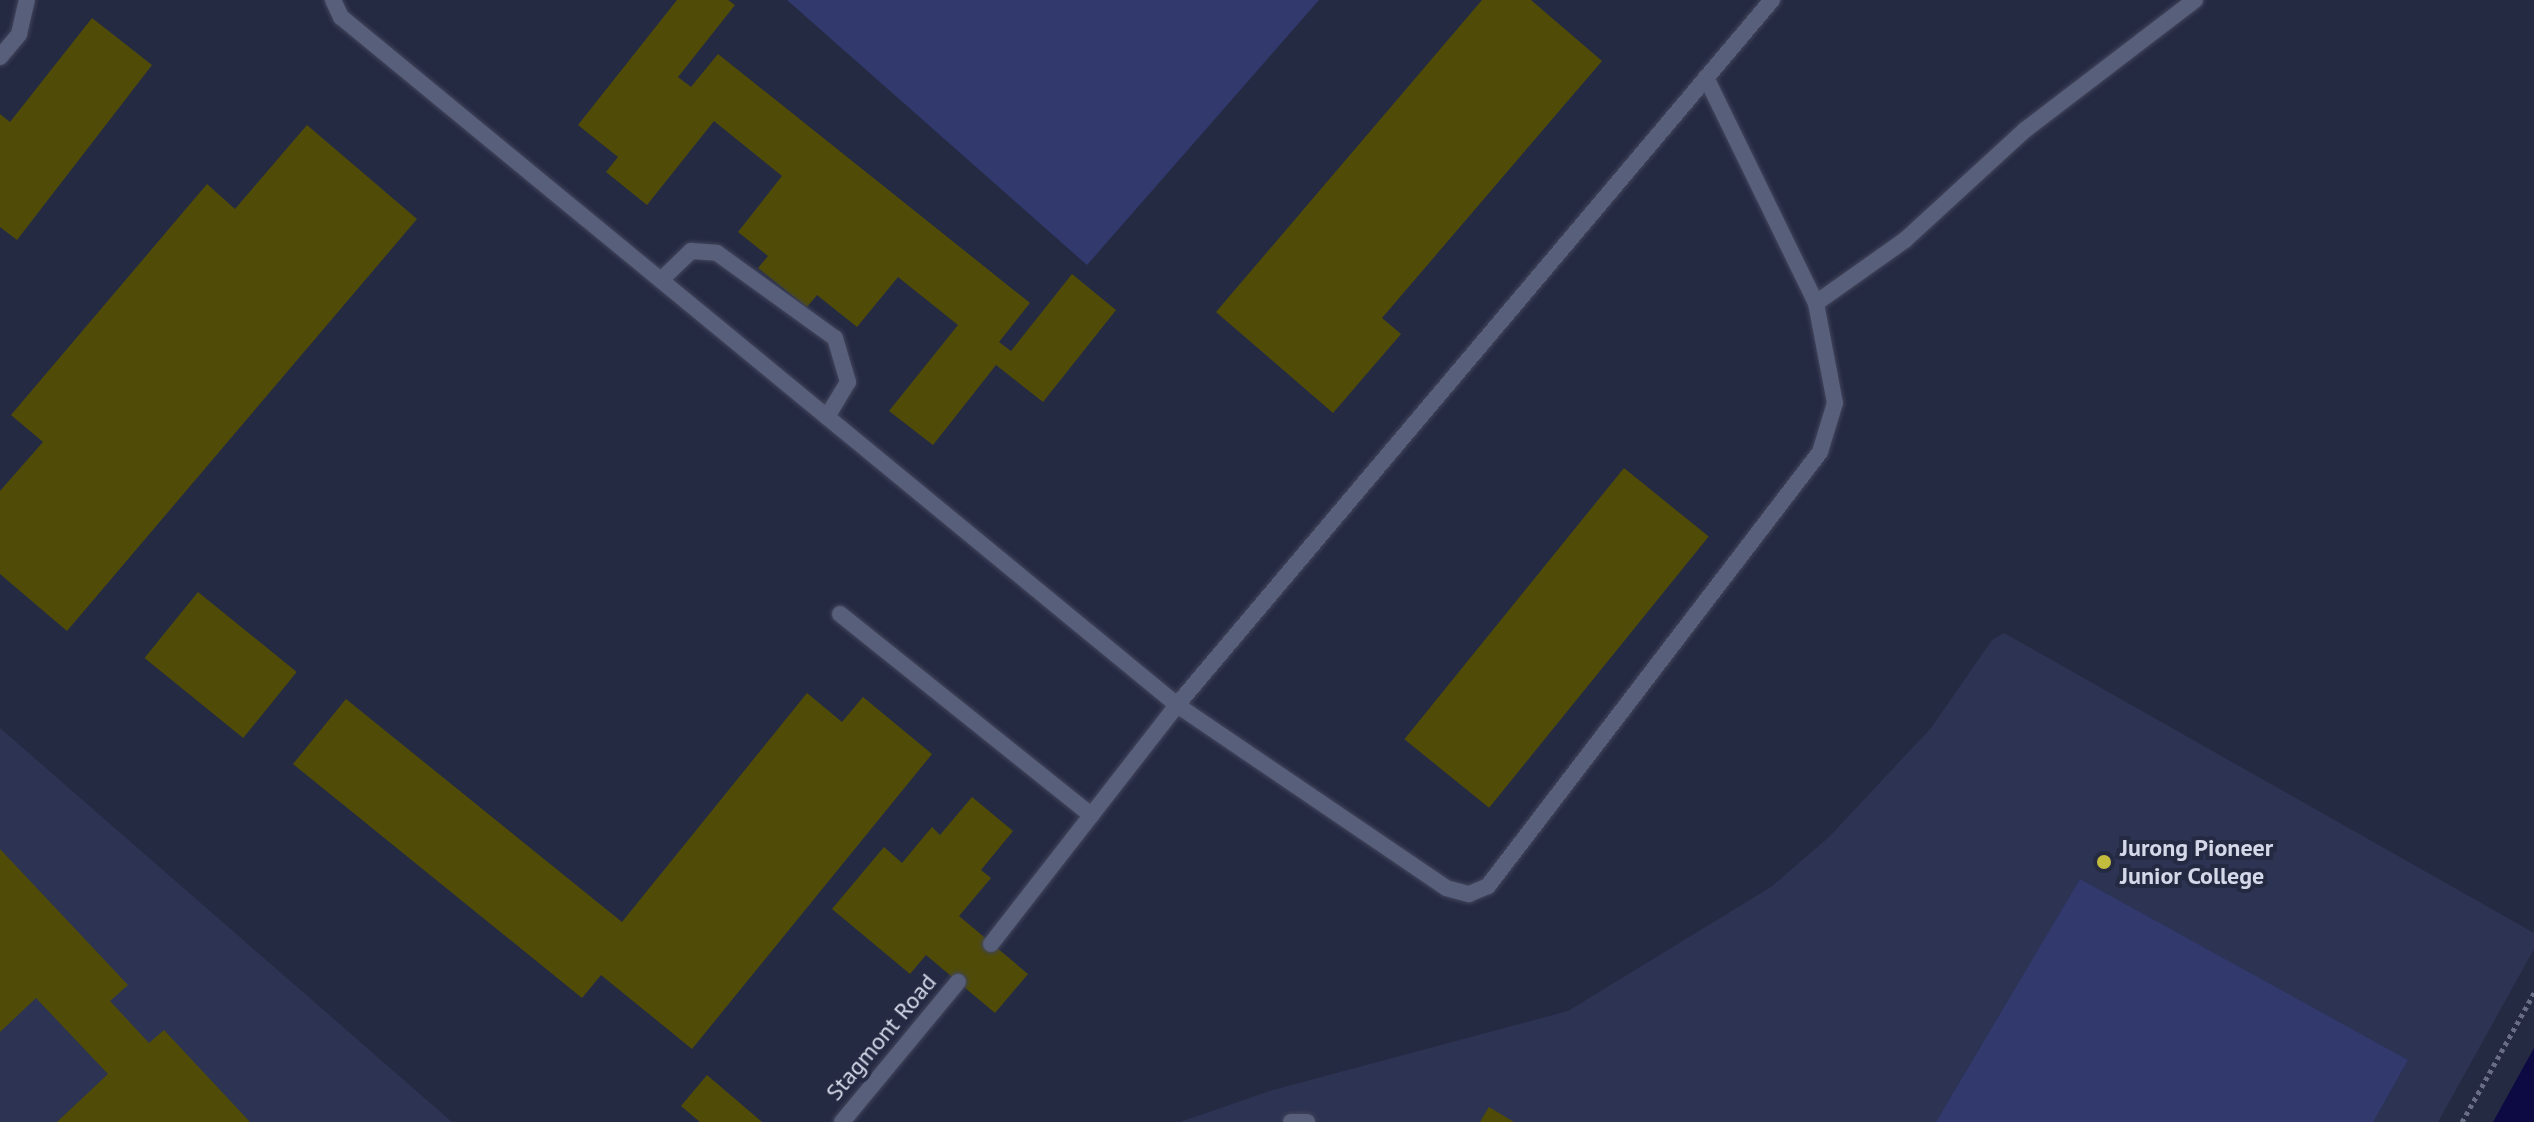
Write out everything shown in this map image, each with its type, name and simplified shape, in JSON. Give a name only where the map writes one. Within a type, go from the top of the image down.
[{"type":"lane","points":[[0,57],[19,34],[27,0]]},
{"type":"lane","points":[[333,0],[341,17],[1177,705],[1446,888],[1469,894],[1488,886],[1820,452],[1835,403],[1816,303],[1706,77]]},
{"type":"lane","points":[[991,944],[1177,705],[1772,0]]},
{"type":"lane","points":[[1816,303],[1905,240],[2025,130],[2195,0]]},
{"type":"lane","points":[[661,280],[691,251],[717,253],[835,338],[848,382],[827,417]]},
{"type":"lane","points":[[840,614],[1091,815]]},
{"type":"lane","name":"Stagmont Road","points":[[842,1122],[958,982]]},
{"type":"lane","points":[[1291,1122],[1307,1122]]},
{"type":"path","points":[[2462,1122],[2534,993]]},
{"type":"shaded area","points":[[787,0],[1319,0],[1087,265]]},
{"type":"shaded area","name":"Jurong Pioneer Junior College","points":[[2004,633],[2534,933],[2534,949],[2438,1122],[1180,1122],[1273,1090],[1568,1011],[1771,887],[1829,837],[1931,728],[1992,640]]},
{"type":"shaded area","points":[[0,728],[452,1122],[0,1122]]},
{"type":"shaded area","points":[[2080,879],[2408,1060],[2373,1122],[1936,1122]]},
{"type":"shaded area","points":[[2534,1048],[2534,1122],[2493,1122]]},
{"type":"building","points":[[677,0],[728,0],[735,5],[678,77],[691,87],[718,54],[1030,303],[999,342],[1011,351],[1072,274],[1116,310],[1043,402],[996,365],[933,445],[889,411],[958,325],[898,277],[857,327],[817,295],[807,307],[758,268],[768,256],[738,232],[782,176],[714,121],[647,205],[606,172],[618,157],[578,125]]},
{"type":"building","points":[[1482,0],[1531,0],[1602,61],[1382,318],[1401,334],[1333,413],[1216,312]]},
{"type":"building","points":[[92,18],[152,65],[17,240],[0,227],[0,114],[10,122]]},
{"type":"building","points":[[307,125],[417,219],[67,631],[0,574],[0,491],[43,442],[11,415],[207,184],[235,209]]},
{"type":"building","points":[[1624,468],[1709,537],[1489,808],[1404,739]]},
{"type":"building","points":[[198,592],[297,672],[243,738],[145,658]]},
{"type":"building","points":[[807,693],[842,722],[863,697],[932,754],[692,1049],[601,975],[582,998],[293,764],[346,699],[622,922]]},
{"type":"building","points":[[972,797],[1013,831],[981,870],[991,878],[959,916],[1028,974],[995,1013],[926,955],[910,974],[832,909],[884,847],[902,863],[932,827],[940,835]]},
{"type":"building","points":[[0,849],[128,985],[110,1001],[149,1043],[164,1030],[250,1122],[57,1122],[108,1074],[36,998],[0,1032]]},
{"type":"building","points":[[707,1075],[762,1122],[700,1122],[681,1106]]},
{"type":"building","points":[[1489,1107],[1514,1122],[1480,1122]]},
{"type":"place","name":"Jurong Pioneer Junior College","points":[[2104,862]]}]
